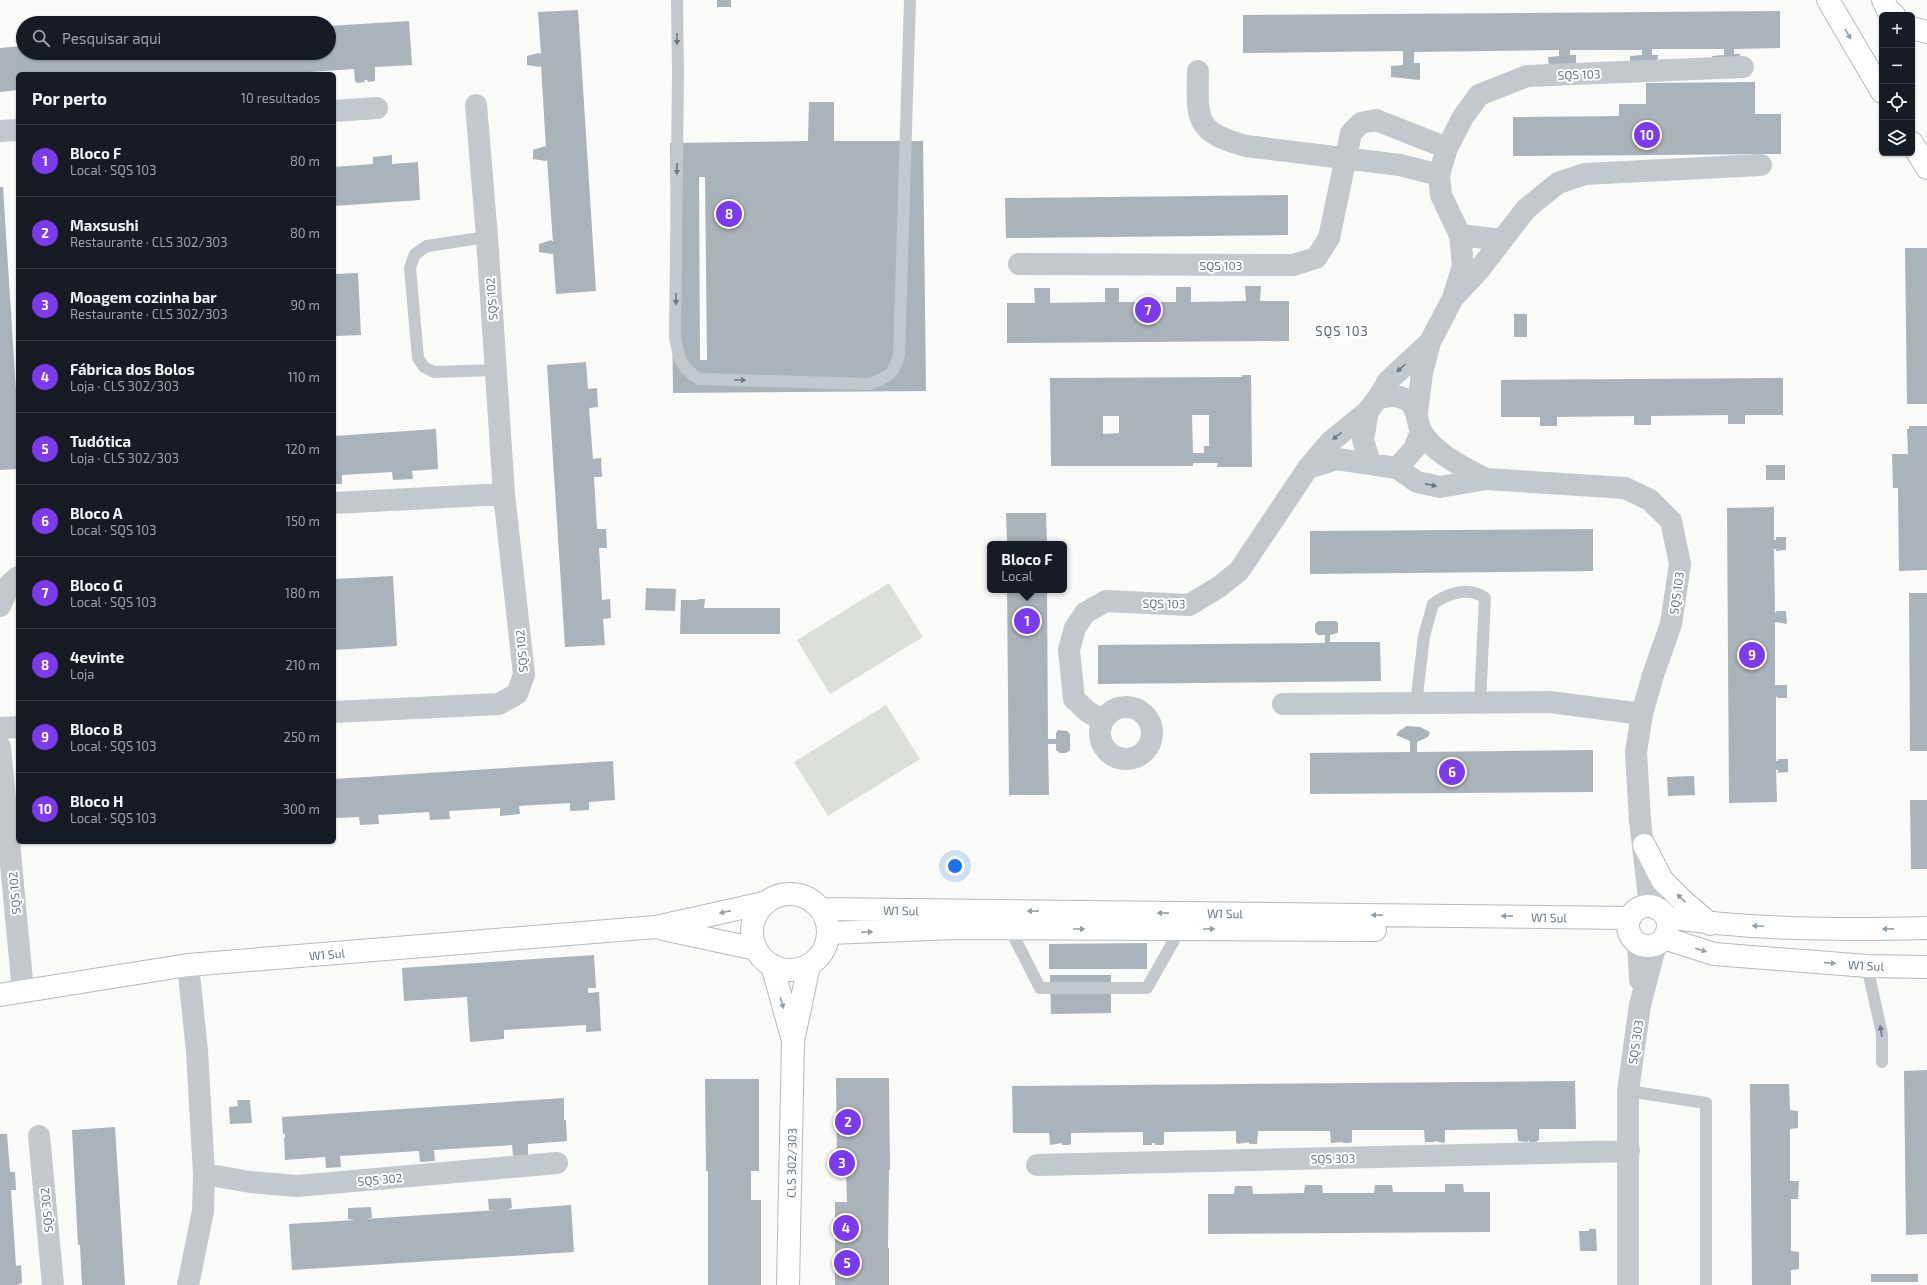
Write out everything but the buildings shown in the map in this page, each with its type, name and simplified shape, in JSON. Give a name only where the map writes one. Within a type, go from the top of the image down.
[{"type":"street","points":[[1828,0],[1879,87]]},
{"type":"street","points":[[1882,0],[1890,12]]},
{"type":"street","points":[[1915,29],[1927,32]]},
{"type":"street","name":"SQS 103","points":[[1397,468],[1414,449],[1419,422],[1422,373],[1430,342],[1453,298],[1463,266],[1460,235],[1441,195],[1439,175],[1447,148],[1463,117],[1479,95],[1527,76],[1743,67]]},
{"type":"street","points":[[1198,71],[1197,108],[1206,129],[1225,141],[1246,146],[1400,165],[1439,175]]},
{"type":"street","name":"SQS 102","points":[[336,712],[498,704],[517,694],[524,675],[504,494],[487,237],[476,105]]},
{"type":"street","points":[[336,111],[377,108]]},
{"type":"street","name":"SQS 103","points":[[1019,264],[1293,265],[1316,258],[1330,238],[1345,158],[1352,133],[1361,123],[1376,120],[1447,148]]},
{"type":"street","points":[[0,131],[16,130]]},
{"type":"street","points":[[1915,148],[1927,168]]},
{"type":"street","name":"SQS 103","points":[[1453,298],[1479,270],[1526,209],[1558,183],[1585,174],[1761,165]]},
{"type":"street","points":[[1460,235],[1502,240]]},
{"type":"street","name":"SQS 103","points":[[1370,463],[1363,440],[1373,405],[1388,381],[1430,342]]},
{"type":"street","name":"SQS 103","points":[[1103,720],[1088,712],[1074,699],[1069,650],[1075,628],[1085,613],[1106,601],[1190,605],[1220,587],[1239,571],[1308,468],[1330,442],[1373,405],[1395,395],[1409,400],[1419,422],[1445,457],[1486,479]]},
{"type":"street","name":"SQS 103","points":[[1308,468],[1337,459],[1397,468],[1417,482],[1440,487],[1486,479],[1625,488],[1650,500],[1671,521],[1680,564],[1671,624],[1653,675],[1642,714],[1636,752],[1640,821],[1644,845],[1646,926]]},
{"type":"street","points":[[336,503],[504,494]]},
{"type":"street","points":[[0,606],[10,584],[16,579]]},
{"type":"street","points":[[1283,704],[1550,702],[1642,714]]},
{"type":"street","points":[[0,728],[16,727]]},
{"type":"street","name":"SQS 102","points":[[0,747],[23,991]]},
{"type":"street","points":[[1644,845],[1662,880],[1683,901],[1710,924]]},
{"type":"street","points":[[787,893],[800,894],[812,900],[820,909],[826,920],[828,933],[826,946],[819,958],[809,966],[796,970],[783,970],[772,965],[763,958],[756,949],[752,938],[752,926],[756,914],[764,903],[774,896],[787,893]]},
{"type":"street","name":"W1 Sul","points":[[0,995],[188,965],[656,927],[764,903]]},
{"type":"street","name":"W1 Sul","points":[[820,909],[1004,920],[1646,926],[1710,924],[1863,930],[1927,928]]},
{"type":"street","name":"W1 Sul","points":[[828,933],[956,928],[1004,920]]},
{"type":"street","name":"W1 Sul","points":[[1646,926],[1714,954],[1868,966],[1927,967]]},
{"type":"street","name":"SQS 303","points":[[1628,1285],[1628,1091],[1640,1005],[1646,926]]},
{"type":"street","name":"W1 Sul","points":[[656,927],[756,949]]},
{"type":"street","points":[[188,965],[197,1051],[204,1174],[203,1212],[188,1285]]},
{"type":"street","name":"CLS 302/303","points":[[772,965],[793,1041]]},
{"type":"street","name":"CLS 302/303","points":[[788,1285],[793,1041],[809,966]]},
{"type":"street","name":"SQS 302","points":[[39,1136],[53,1285]]},
{"type":"street","name":"SQS 303","points":[[1037,1165],[1629,1151]]},
{"type":"street","name":"SQS 302","points":[[204,1174],[250,1182],[296,1186],[558,1163]]},
{"type":"lane","points":[[677,0],[678,81],[676,337],[678,358],[686,371],[699,379],[869,384],[885,378],[895,370],[899,356],[910,0]]},
{"type":"lane","points":[[487,237],[428,246],[415,254],[410,268],[418,358],[424,367],[434,372],[495,370]]},
{"type":"lane","points":[[1416,704],[1424,636],[1433,604],[1444,596],[1465,591],[1479,593],[1485,598],[1486,607],[1480,703]]},
{"type":"lane","points":[[1004,920],[1040,988],[1147,988],[1184,921]]},
{"type":"lane","points":[[1868,966],[1882,1034],[1882,1062]]},
{"type":"lane","points":[[1628,1091],[1706,1103],[1706,1285]]},
{"type":"shaded area","points":[[889,583],[923,637],[830,694],[797,640]]},
{"type":"shaded area","points":[[886,705],[920,759],[828,816],[794,762]]},
{"type":"place","name":"Bloco H","points":[[1647,135]]},
{"type":"place","name":"4evinte","points":[[729,214]]},
{"type":"place","name":"Bloco G","points":[[1148,310]]},
{"type":"place","name":"Bloco F","points":[[1027,621]]},
{"type":"place","name":"Bloco B","points":[[1752,655]]},
{"type":"place","name":"Bloco A","points":[[1452,772]]},
{"type":"place","name":"Maxsushi","points":[[848,1122]]},
{"type":"place","name":"Moagem cozinha bar","points":[[842,1163]]},
{"type":"place","name":"Fábrica dos Bolos","points":[[846,1228]]},
{"type":"place","name":"Tudótica","points":[[847,1263]]},
{"type":"district","name":"SQS 103","points":[[1342,331]]}]
